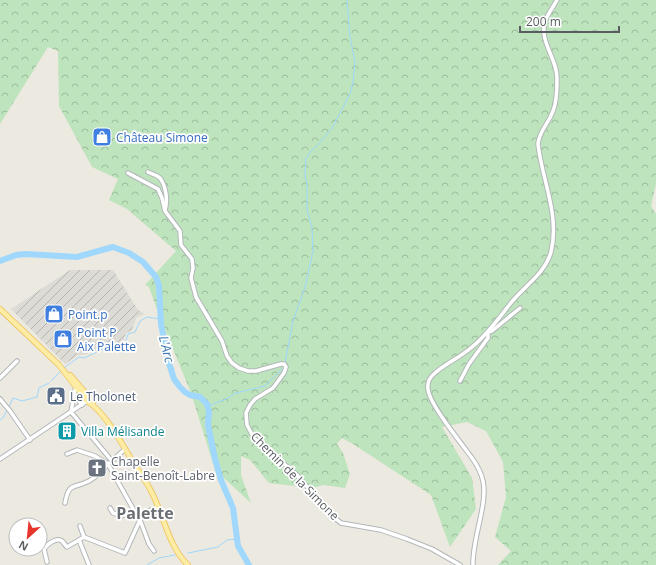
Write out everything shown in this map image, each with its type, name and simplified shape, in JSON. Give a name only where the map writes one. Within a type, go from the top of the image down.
[{"type":"main road","points":[[0,308],[41,344],[89,399],[111,427],[152,491],[158,509],[175,547],[182,559],[188,565]]},
{"type":"main road","points":[[64,370],[76,388],[89,399]]},
{"type":"street","points":[[473,565],[475,542],[483,496],[483,481],[472,458],[433,402],[428,390],[428,384],[434,374],[472,347],[488,332],[511,303],[544,267],[551,252],[553,234],[552,216],[538,144],[539,137],[555,104],[557,80],[555,65],[543,35],[546,21],[557,0]]},
{"type":"street","points":[[148,172],[160,178],[166,193],[167,205],[165,211]]},
{"type":"street","name":"Chemin de la Simone","points":[[128,173],[158,189],[165,211],[180,230],[180,245],[192,259],[193,268],[190,278],[196,297],[222,341],[227,356],[232,363],[239,368],[248,371],[262,370],[282,364],[286,367],[284,373],[273,388],[256,399],[250,405],[246,413],[247,426],[254,438],[296,475],[341,523],[381,530],[407,539],[432,549],[460,565]]},
{"type":"street","points":[[488,332],[492,331],[520,308]]},
{"type":"street","points":[[460,381],[469,364],[488,338],[488,332]]},
{"type":"street","points":[[0,378],[17,361]]},
{"type":"street","points":[[76,388],[71,412],[112,461]]},
{"type":"street","points":[[73,398],[79,401],[82,405]]},
{"type":"street","points":[[0,399],[30,440]]},
{"type":"street","points":[[0,459],[89,399]]},
{"type":"street","points":[[65,503],[67,492],[72,486],[89,481],[125,449]]},
{"type":"street","points":[[67,454],[78,450],[95,456],[108,464],[139,517],[149,544],[154,551]]},
{"type":"street","points":[[110,508],[113,513],[121,516],[132,512],[139,517]]},
{"type":"street","points":[[80,526],[84,537],[125,553],[139,517],[142,514],[158,509]]},
{"type":"street","points":[[47,562],[44,550],[50,543],[57,540],[62,541],[67,547],[84,537]]},
{"type":"street","points":[[79,540],[89,565]]},
{"type":"shaded area","points":[[70,270],[113,270],[138,310],[145,314],[136,318],[132,330],[126,333],[123,342],[126,347],[121,350],[106,346],[83,355],[78,355],[65,364],[11,309]]},
{"type":"green space","points":[[0,0],[656,0],[656,184],[651,206],[656,214],[656,565],[498,565],[511,551],[495,537],[506,497],[503,462],[486,431],[467,422],[442,427],[472,478],[476,509],[450,547],[431,495],[342,438],[337,444],[343,453],[350,474],[345,488],[324,485],[312,488],[269,483],[250,460],[241,456],[241,475],[251,503],[215,470],[191,393],[149,287],[145,285],[176,251],[127,209],[109,200],[118,179],[92,167],[59,106],[58,51],[48,47],[0,124]]},
{"type":"waterway","points":[[285,363],[293,321],[305,287],[313,251],[312,228],[307,210],[307,184],[305,175],[306,158],[332,128],[350,94],[353,82],[355,62],[350,37],[347,0]]},
{"type":"waterway","name":"L'Arc","points":[[0,261],[16,255],[26,254],[77,257],[113,247],[129,253],[143,262],[156,277],[159,286],[161,324],[168,360],[174,379],[185,392],[190,395],[200,397],[207,404],[209,412],[208,425],[215,459],[221,480],[233,508],[238,546],[249,565]]},
{"type":"waterway","points":[[64,368],[79,357],[84,358],[105,348],[112,351],[126,352],[129,349],[126,341],[128,334],[135,332],[140,321],[147,317],[160,319]]},
{"type":"waterway","points":[[208,406],[226,399],[236,393],[265,386],[283,368]]},
{"type":"waterway","points":[[51,381],[62,370]]},
{"type":"waterway","points":[[9,407],[13,398],[22,401],[37,397],[39,388],[49,383]]},
{"type":"waterway","points":[[0,420],[3,418],[7,410]]},
{"type":"waterway","points":[[188,553],[218,547],[227,540],[237,539]]},
{"type":"waterway","points":[[147,565],[159,558],[175,555]]},
{"type":"place","name":"Château Simone","points":[[102,137]]},
{"type":"place","name":"Point.p","points":[[54,314]]},
{"type":"place","name":"Point P Aix Palette","points":[[63,339]]},
{"type":"place","name":"Le Tholonet","points":[[56,396]]},
{"type":"place","name":"Villa Mélisande","points":[[67,431]]},
{"type":"place","name":"Chapelle Saint-Benoît-Labre","points":[[97,468]]},
{"type":"district","name":"Palette","points":[[145,513]]}]
